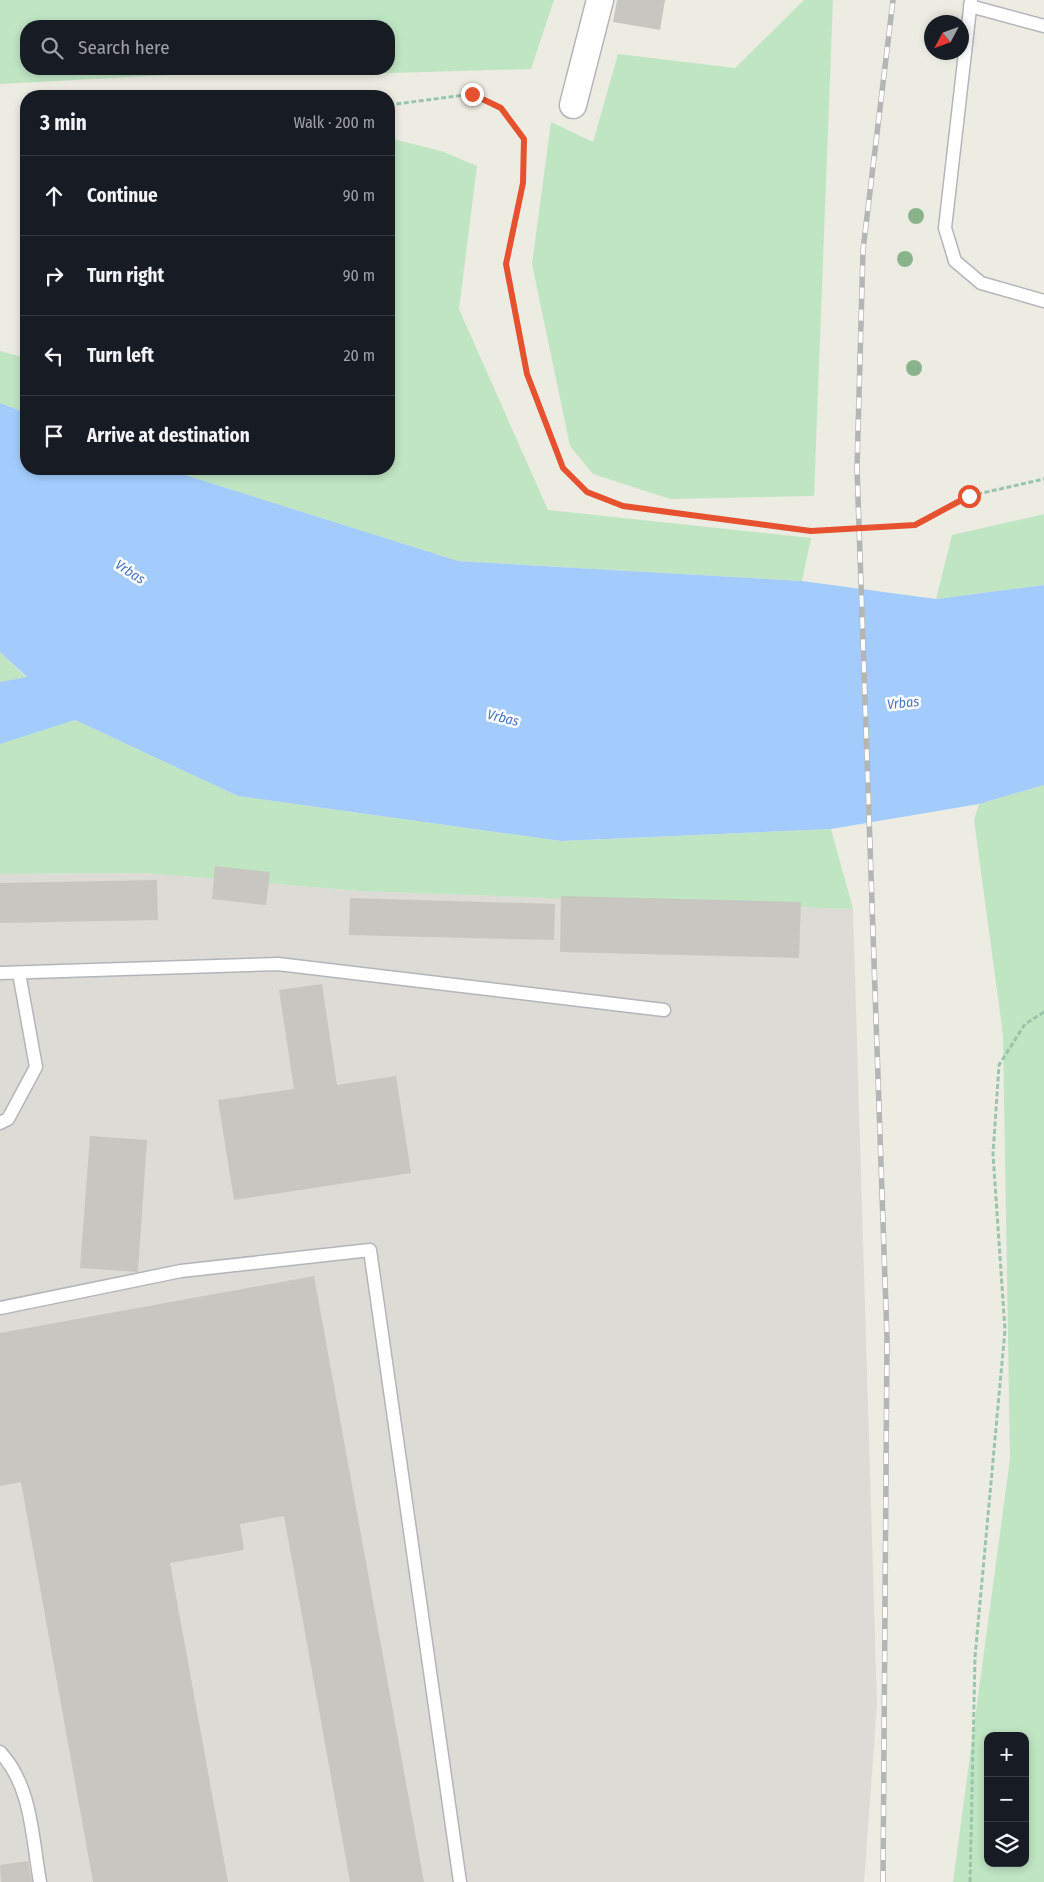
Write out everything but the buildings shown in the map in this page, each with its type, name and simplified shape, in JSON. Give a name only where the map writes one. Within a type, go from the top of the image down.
[{"type":"street","points":[[573,105],[600,0]]},
{"type":"lane","points":[[1044,26],[971,3],[945,228],[955,261],[981,283],[1044,301]]},
{"type":"lane","points":[[0,973],[278,964],[664,1010]]},
{"type":"lane","points":[[0,1123],[8,1118],[36,1067],[19,973]]},
{"type":"lane","points":[[0,1308],[181,1271],[370,1250],[460,1882]]},
{"type":"lane","points":[[0,1752],[10,1763],[23,1786],[40,1882]]},
{"type":"path","points":[[395,104],[472,94],[501,108],[524,139],[523,183],[506,264],[527,374],[563,468],[587,492],[623,506],[811,531],[915,525],[969,496],[1044,479]]},
{"type":"path","points":[[970,1882],[975,1658],[1004,1330],[993,1154],[999,1065],[1025,1024],[1044,1012]]},
{"type":"shaded area","points":[[144,873],[360,891],[853,909],[877,1705],[864,1882],[0,1882],[0,874]]},
{"type":"green space","points":[[0,0],[554,0],[531,69],[395,73],[395,20],[20,20],[20,75],[168,75],[0,84]]},
{"type":"green space","points":[[804,0],[833,0],[814,496],[670,499],[593,474],[570,446],[532,264],[551,122],[593,142],[618,54],[735,68]]},
{"type":"green space","points":[[395,140],[441,151],[477,166],[459,309],[548,510],[811,538],[802,581],[458,561],[185,475],[395,475]]},
{"type":"green space","points":[[0,351],[20,356],[20,411],[0,403]]},
{"type":"green space","points":[[1044,514],[1044,585],[936,599],[952,535]]},
{"type":"green space","points":[[0,652],[27,678],[0,682]]},
{"type":"green space","points":[[75,720],[238,796],[561,841],[831,829],[853,909],[360,891],[144,873],[0,874],[0,744]]},
{"type":"green space","points":[[1044,785],[1044,1882],[953,1882],[1010,1459],[1003,1035],[974,820],[979,804]]},
{"type":"water","name":"Vrbas","points":[[0,403],[20,411],[20,475],[185,475],[458,561],[802,581],[936,599],[1044,585],[1044,785],[979,804],[831,829],[561,841],[238,796],[75,720],[0,744],[0,682],[27,677],[0,652]]},
{"type":"railway","points":[[883,1882],[887,1338],[857,468],[863,250],[893,0]]},
{"type":"route","points":[[472,94],[501,108],[524,139],[523,183],[506,264],[527,374],[563,468],[587,492],[623,506],[811,531],[915,525],[969,496]]}]
